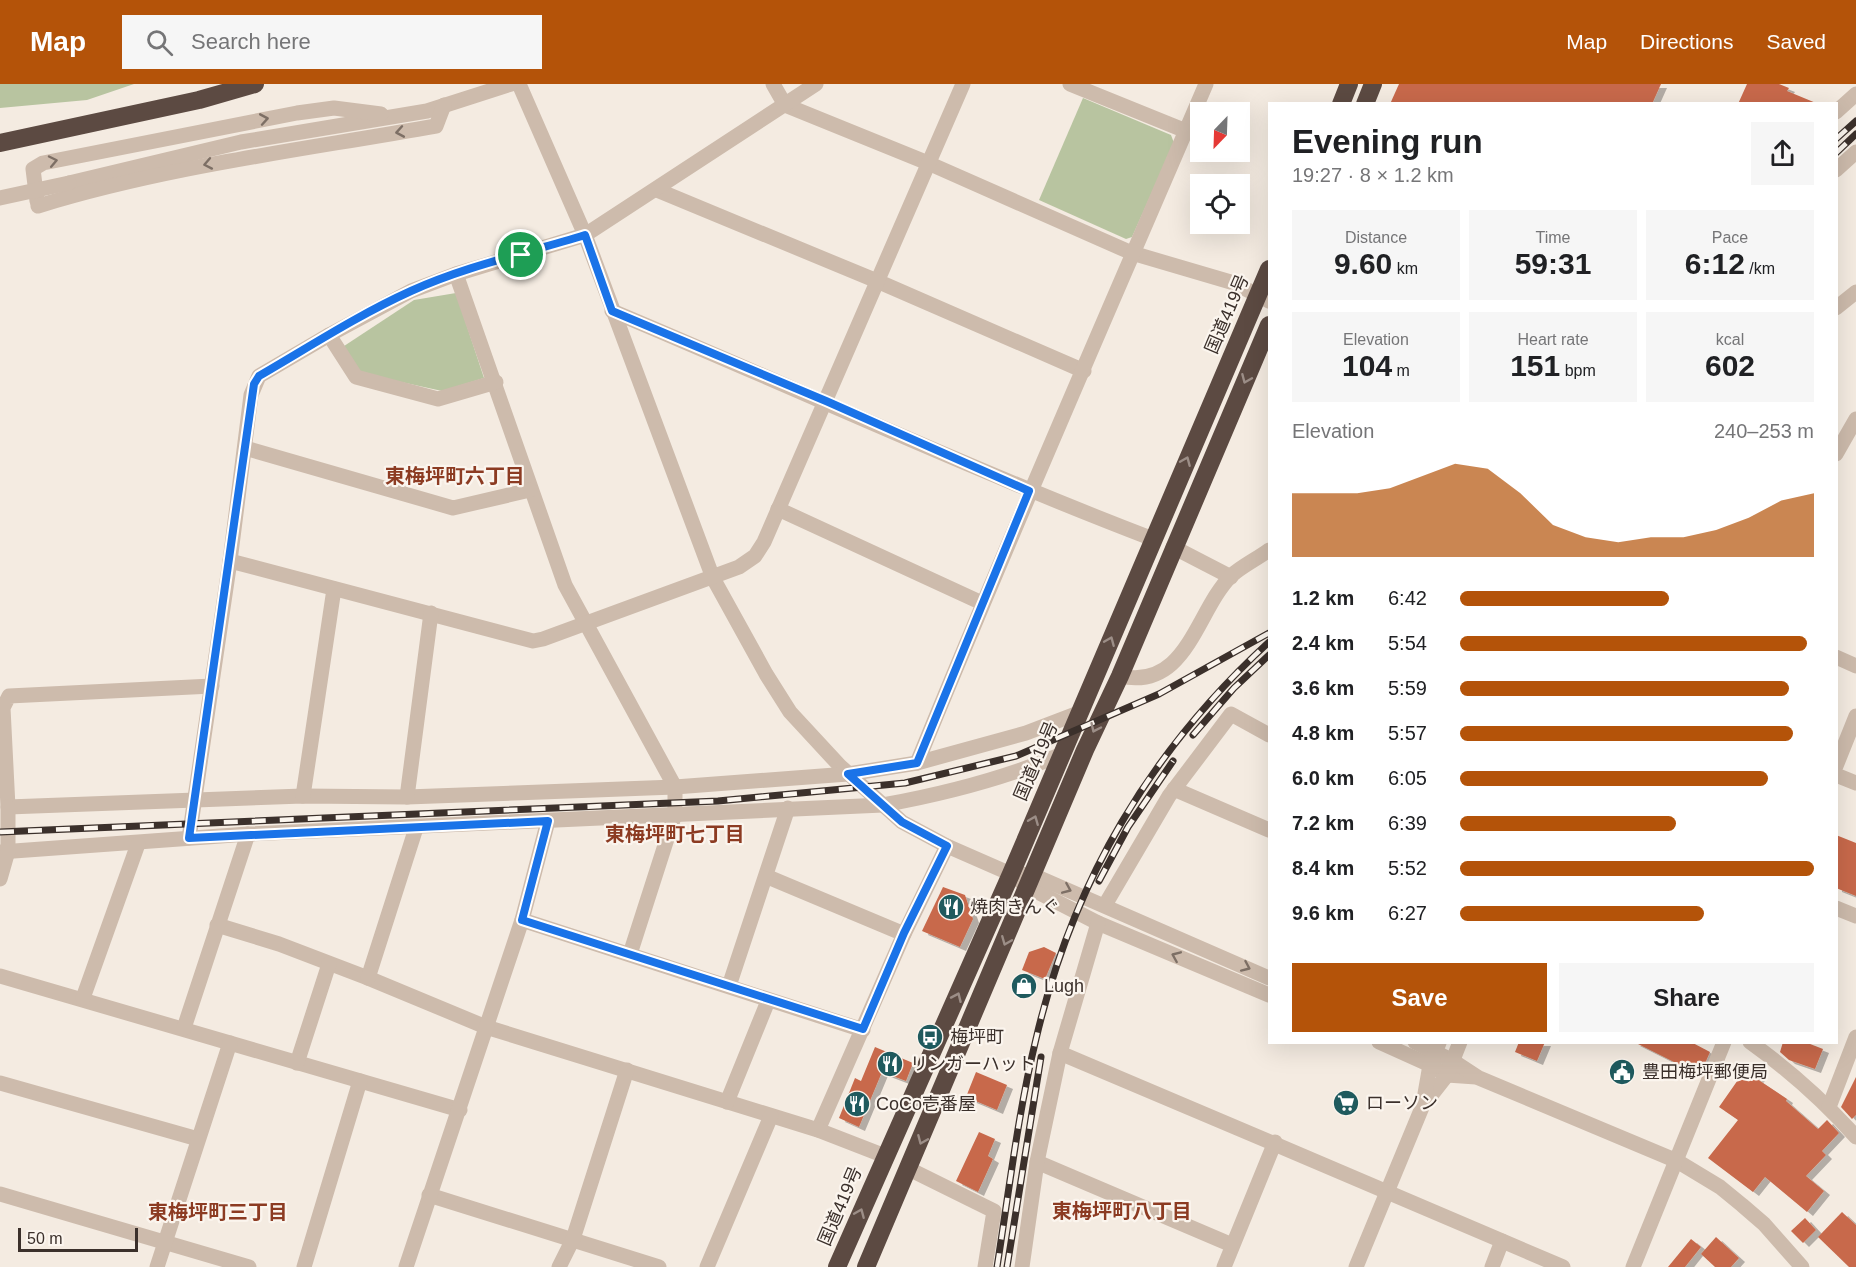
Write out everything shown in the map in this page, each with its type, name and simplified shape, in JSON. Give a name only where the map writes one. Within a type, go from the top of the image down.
[{"type":"highway","points":[[0,143],[199,100],[255,84]]},
{"type":"highway","points":[[1342,102],[1349,84]]},
{"type":"highway","points":[[1366,102],[1373,84]]},
{"type":"highway","name":"国道419号","points":[[837,1267],[1011,874],[1153,539],[1263,298],[1268,276]]},
{"type":"highway","points":[[866,1267],[1085,750],[1120,676],[1268,327]]},
{"type":"street","points":[[0,198],[241,142],[400,116],[510,84]]},
{"type":"street","points":[[519,84],[585,235],[713,578],[766,674],[790,712],[848,774],[902,822],[947,846],[1011,874],[1106,905],[1268,978]]},
{"type":"street","points":[[773,84],[785,105],[928,163],[1132,253],[1234,283],[1263,298]]},
{"type":"street","points":[[189,838],[230,561],[251,395],[259,376],[411,291],[456,274],[585,235],[816,84]]},
{"type":"street","points":[[230,561],[533,641],[739,567],[760,550],[963,84]]},
{"type":"street","points":[[1070,84],[1186,131]]},
{"type":"street","points":[[917,763],[1029,491],[1084,371],[1132,253],[1206,84]]},
{"type":"street","points":[[1838,110],[1855,95]]},
{"type":"street","points":[[400,116],[334,108],[297,113],[43,163],[33,169],[37,211],[152,175],[269,152],[436,126],[444,105]]},
{"type":"street","points":[[1838,168],[1856,152]]},
{"type":"street","points":[[657,190],[877,281],[1084,371]]},
{"type":"street","points":[[456,274],[496,382],[530,490],[565,585],[675,787],[675,814],[630,954]]},
{"type":"street","points":[[1234,283],[1268,276]]},
{"type":"street","points":[[1838,306],[1856,292]]},
{"type":"street","points":[[612,311],[826,401],[1029,491],[1153,539]]},
{"type":"street","points":[[329,335],[356,377],[438,399],[496,382]]},
{"type":"street","points":[[1838,450],[1856,419]]},
{"type":"street","points":[[245,448],[453,508],[530,490]]},
{"type":"street","points":[[778,509],[982,603]]},
{"type":"street","points":[[1173,548],[1231,577]]},
{"type":"street","points":[[1120,676],[1133,678],[1155,674],[1181,656],[1231,577],[1268,551]]},
{"type":"street","points":[[303,796],[334,589]]},
{"type":"street","points":[[407,796],[431,613]]},
{"type":"street","points":[[1838,658],[1856,666]]},
{"type":"street","points":[[0,879],[8,807],[3,708],[9,696],[212,686]]},
{"type":"street","points":[[8,807],[303,796],[407,796],[675,787],[848,774],[917,763],[1026,733],[1081,712]]},
{"type":"street","points":[[1106,905],[1145,833],[1174,789],[1231,714],[1268,734]]},
{"type":"street","points":[[1838,761],[1856,716]]},
{"type":"street","points":[[4,851],[138,844],[248,834],[416,828],[788,808],[883,806],[1023,771],[1060,755]]},
{"type":"street","points":[[1838,776],[1856,783]]},
{"type":"street","points":[[1174,789],[1268,830]]},
{"type":"street","points":[[729,986],[768,877],[788,808]]},
{"type":"street","points":[[406,1267],[522,920],[548,821]]},
{"type":"street","points":[[368,978],[416,828]]},
{"type":"street","points":[[184,1028],[248,834]]},
{"type":"street","points":[[82,998],[138,844]]},
{"type":"street","points":[[818,1130],[904,933],[947,846]]},
{"type":"street","points":[[768,877],[904,933]]},
{"type":"street","points":[[1030,881],[1098,923],[1268,995]]},
{"type":"street","points":[[1838,909],[1856,916]]},
{"type":"street","points":[[522,920],[729,986],[768,1001],[863,1029]]},
{"type":"street","points":[[1022,1267],[1037,1162],[1060,1053],[1098,923]]},
{"type":"street","points":[[217,925],[329,963],[486,1027],[818,1130],[885,1156]]},
{"type":"street","points":[[297,1063],[329,963]]},
{"type":"street","points":[[0,976],[82,998],[460,1110]]},
{"type":"street","points":[[727,1102],[768,1001]]},
{"type":"street","points":[[1829,1107],[1856,1037]]},
{"type":"street","points":[[157,1267],[230,1043]]},
{"type":"street","points":[[1389,1044],[1435,1053]]},
{"type":"street","points":[[1419,1044],[1453,1061],[1479,1078],[1677,1161],[1720,1186],[1764,1224],[1802,1267]]},
{"type":"street","points":[[1423,1105],[1447,1075],[1459,1044]]},
{"type":"street","points":[[1633,1267],[1723,1044]]},
{"type":"street","points":[[1753,1044],[1781,1065],[1829,1107],[1856,1137]]},
{"type":"street","points":[[1060,1053],[1275,1142],[1386,1193],[1563,1267]]},
{"type":"street","points":[[1435,1053],[1447,1075]]},
{"type":"street","points":[[1356,1267],[1423,1105],[1435,1053]]},
{"type":"street","points":[[559,1267],[573,1239],[627,1070]]},
{"type":"street","points":[[1447,1075],[1479,1078]]},
{"type":"street","points":[[304,1267],[360,1081]]},
{"type":"street","points":[[0,1083],[198,1139]]},
{"type":"street","points":[[707,1267],[771,1116]]},
{"type":"street","points":[[1224,1267],[1275,1142]]},
{"type":"street","points":[[1037,1162],[1232,1245]]},
{"type":"street","points":[[909,1169],[994,1210],[985,1267]]},
{"type":"street","points":[[0,1194],[249,1267]]},
{"type":"street","points":[[429,1196],[659,1267]]},
{"type":"street","points":[[1492,1267],[1502,1241]]},
{"type":"green space","points":[[0,84],[134,84],[87,100],[0,108]]},
{"type":"green space","points":[[1083,98],[1171,135],[1174,143],[1132,237],[1126,239],[1039,200]]},
{"type":"green space","points":[[456,293],[484,378],[442,391],[360,373],[338,350],[414,300]]},
{"type":"building","points":[[1399,84],[1661,84],[1653,102],[1391,102]]},
{"type":"building","points":[[1747,84],[1779,84],[1789,88],[1787,91],[1814,102],[1739,102]]},
{"type":"building","points":[[1838,836],[1856,843],[1856,896],[1838,889]]},
{"type":"building","name":"焼肉きんぐ","points":[[943,887],[965,895],[973,919],[960,947],[922,931]]},
{"type":"building","points":[[1044,947],[1056,953],[1045,979],[1022,970],[1029,952]]},
{"type":"building","points":[[1518,1044],[1544,1044],[1537,1061],[1515,1052]]},
{"type":"building","points":[[1638,1044],[1695,1044],[1710,1052],[1700,1075]]},
{"type":"building","points":[[1782,1044],[1810,1044],[1823,1049],[1815,1069],[1789,1060],[1780,1052]]},
{"type":"building","points":[[875,1047],[913,1063],[906,1081],[882,1072],[859,1127],[839,1118],[855,1078],[861,1081]]},
{"type":"building","points":[[1744,1064],[1760,1076],[1757,1079],[1787,1099],[1786,1101],[1818,1129],[1827,1120],[1839,1133],[1822,1151],[1826,1155],[1806,1176],[1824,1191],[1807,1212],[1765,1177],[1753,1192],[1708,1158],[1738,1120],[1719,1107],[1740,1077],[1736,1075]]},
{"type":"building","points":[[976,1072],[1007,1085],[997,1110],[966,1097]]},
{"type":"building","points":[[1856,1077],[1856,1115],[1852,1119],[1841,1107]]},
{"type":"building","points":[[979,1132],[995,1139],[988,1156],[993,1159],[978,1192],[956,1181]]},
{"type":"building","points":[[1842,1212],[1856,1225],[1856,1267],[1849,1267],[1818,1237]]},
{"type":"building","points":[[1805,1218],[1816,1230],[1803,1243],[1791,1231]]},
{"type":"building","points":[[1716,1237],[1739,1258],[1731,1267],[1715,1267],[1701,1254]]},
{"type":"building","points":[[1691,1239],[1701,1247],[1685,1267],[1668,1267]]},
{"type":"railway","points":[[1838,137],[1856,121]]},
{"type":"railway","points":[[1838,151],[1856,134]]},
{"type":"railway","points":[[0,832],[718,801],[905,783],[1016,756],[1159,694],[1268,634]]},
{"type":"railway","points":[[997,1267],[1019,1124],[1036,1039],[1052,981],[1071,926],[1122,822],[1153,774],[1226,684],[1268,643]]},
{"type":"railway","points":[[1193,735],[1234,688],[1268,656]]},
{"type":"railway","points":[[1099,881],[1128,827],[1173,761]]},
{"type":"railway","points":[[1007,1267],[1041,1057]]},
{"type":"place","name":"焼肉きんぐ","points":[[951,907]]},
{"type":"place","name":"Lugh","points":[[1024,986]]},
{"type":"place","name":"梅坪町","points":[[930,1037]]},
{"type":"place","name":"リンガーハット","points":[[890,1064]]},
{"type":"place","name":"豊田梅坪郵便局","points":[[1622,1072]]},
{"type":"place","name":"ローソン","points":[[1346,1103]]},
{"type":"place","name":"CoCo壱番屋","points":[[857,1104]]},
{"type":"district","name":"東梅坪町六丁目","points":[[455,476]]},
{"type":"district","name":"東梅坪町七丁目","points":[[675,834]]},
{"type":"district","name":"東梅坪町八丁目","points":[[1122,1211]]},
{"type":"district","name":"東梅坪町三丁目","points":[[218,1212]]},
{"type":"route","points":[[585,235],[612,311],[826,401],[1029,491],[917,763],[848,774],[902,822],[947,846],[904,933],[863,1029],[768,1001],[729,986],[522,920],[548,821],[189,838],[254,384],[259,376],[411,291],[456,274],[521,255],[585,235]]}]
